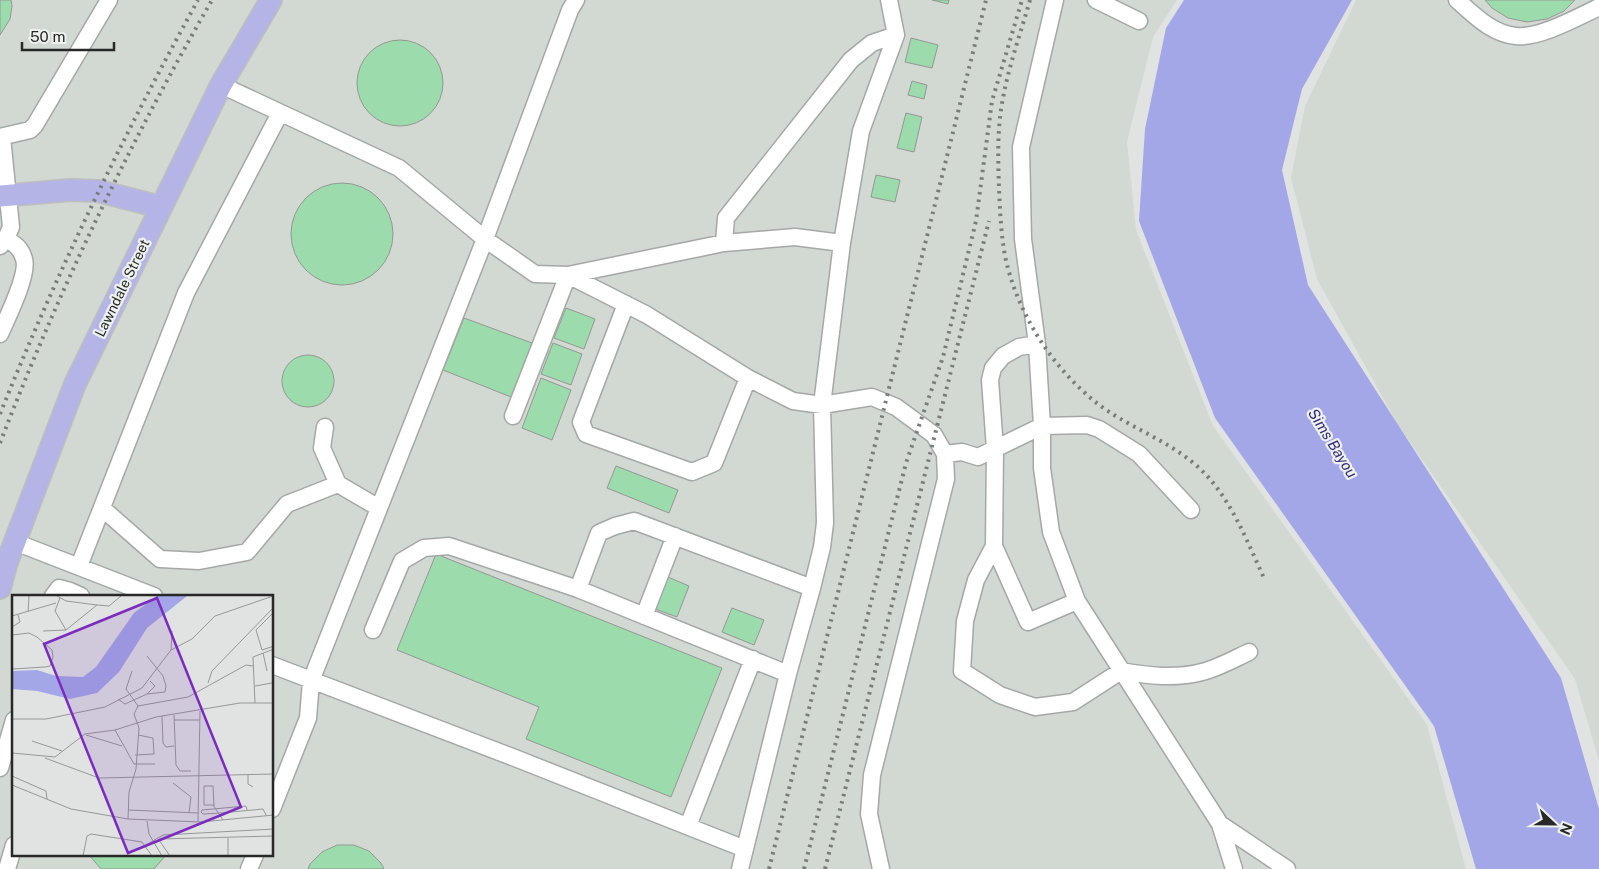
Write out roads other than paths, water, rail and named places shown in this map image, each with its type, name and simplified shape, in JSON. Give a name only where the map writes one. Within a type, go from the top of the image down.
[{"type":"main road","name":"Lawndale Street","points":[[0,588],[15,542],[75,384],[161,207],[196,140],[221,85],[271,0]]},
{"type":"main road","points":[[4,195],[70,190],[98,191],[161,207]]},
{"type":"lane","points":[[0,334],[22,280],[25,260],[18,245],[2,242],[11,227],[4,195],[1,137],[30,130],[36,125],[109,0]]},
{"type":"lane","points":[[274,804],[308,718],[311,681],[485,239],[570,10],[576,0]]},
{"type":"lane","points":[[740,869],[788,674],[822,547],[825,523],[822,405],[842,243],[861,132],[896,36],[889,0]]},
{"type":"lane","points":[[1055,0],[1021,147],[1023,239],[1037,344],[1042,426],[1042,468],[1051,532],[1077,601],[1220,824],[1234,869]]},
{"type":"lane","points":[[1096,0],[1139,21]]},
{"type":"lane","points":[[1458,0],[1493,29],[1516,36],[1538,34],[1599,8]]},
{"type":"lane","points":[[724,243],[726,218],[851,60],[872,43],[896,36]]},
{"type":"lane","points":[[221,85],[399,168],[485,239],[535,274],[568,275],[724,243],[795,237],[842,243]]},
{"type":"lane","points":[[79,566],[186,293],[280,113]]},
{"type":"lane","points":[[568,275],[647,315],[748,378],[793,401],[822,405],[872,397],[896,407],[934,435],[945,454],[946,479],[872,775],[869,814],[881,869]]},
{"type":"lane","points":[[513,416],[568,275]]},
{"type":"lane","points":[[626,304],[581,422],[586,434],[692,472],[714,463],[748,378]]},
{"type":"lane","points":[[1037,344],[1019,347],[1003,356],[993,368],[990,380],[995,449],[994,546],[1028,622],[1077,601]]},
{"type":"lane","points":[[945,454],[962,452],[978,457],[1042,426],[1081,424],[1099,429],[1139,454],[1191,510]]},
{"type":"lane","points":[[325,427],[322,448],[338,484],[379,508]]},
{"type":"lane","points":[[102,508],[160,559],[199,561],[246,552],[286,504],[338,484]]},
{"type":"lane","points":[[578,589],[599,533],[634,521],[812,588]]},
{"type":"lane","points":[[644,616],[675,536]]},
{"type":"lane","points":[[15,542],[152,595]]},
{"type":"lane","points":[[373,630],[402,561],[424,548],[449,546],[578,589],[788,674]]},
{"type":"lane","points":[[994,546],[976,580],[967,613],[962,671],[1000,695],[1035,706],[1073,702],[1121,671],[1172,677],[1203,672],[1249,652]]},
{"type":"lane","points":[[55,595],[59,588],[79,595]]},
{"type":"lane","points":[[688,826],[753,659]]},
{"type":"lane","points":[[274,666],[746,849]]},
{"type":"lane","points":[[0,768],[12,727]]},
{"type":"lane","points":[[1220,824],[1286,869]]},
{"type":"lane","points":[[7,869],[12,852]]},
{"type":"lane","points":[[249,869],[255,856]]},
{"type":"water","name":"Sims Bayou","points":[[1184,0],[1352,0],[1302,89],[1282,170],[1308,285],[1561,678],[1599,809],[1599,869],[1476,869],[1434,726],[1215,418],[1139,221],[1145,129],[1166,28]]},
{"type":"railway","points":[[0,414],[68,256],[118,152],[198,0]]},
{"type":"railway","points":[[0,443],[46,329],[97,217],[124,162],[212,0]]},
{"type":"railway","points":[[769,869],[986,0]]},
{"type":"railway","points":[[804,869],[906,463],[943,357],[976,221],[992,101],[1022,0]]},
{"type":"railway","points":[[1030,0],[1006,86],[1001,109],[998,143],[1000,214],[1005,256],[1018,298],[1039,338],[1066,374],[1081,390],[1109,412],[1180,453],[1204,473],[1234,515],[1264,578]]},
{"type":"railway","points":[[825,869],[989,221]]}]
